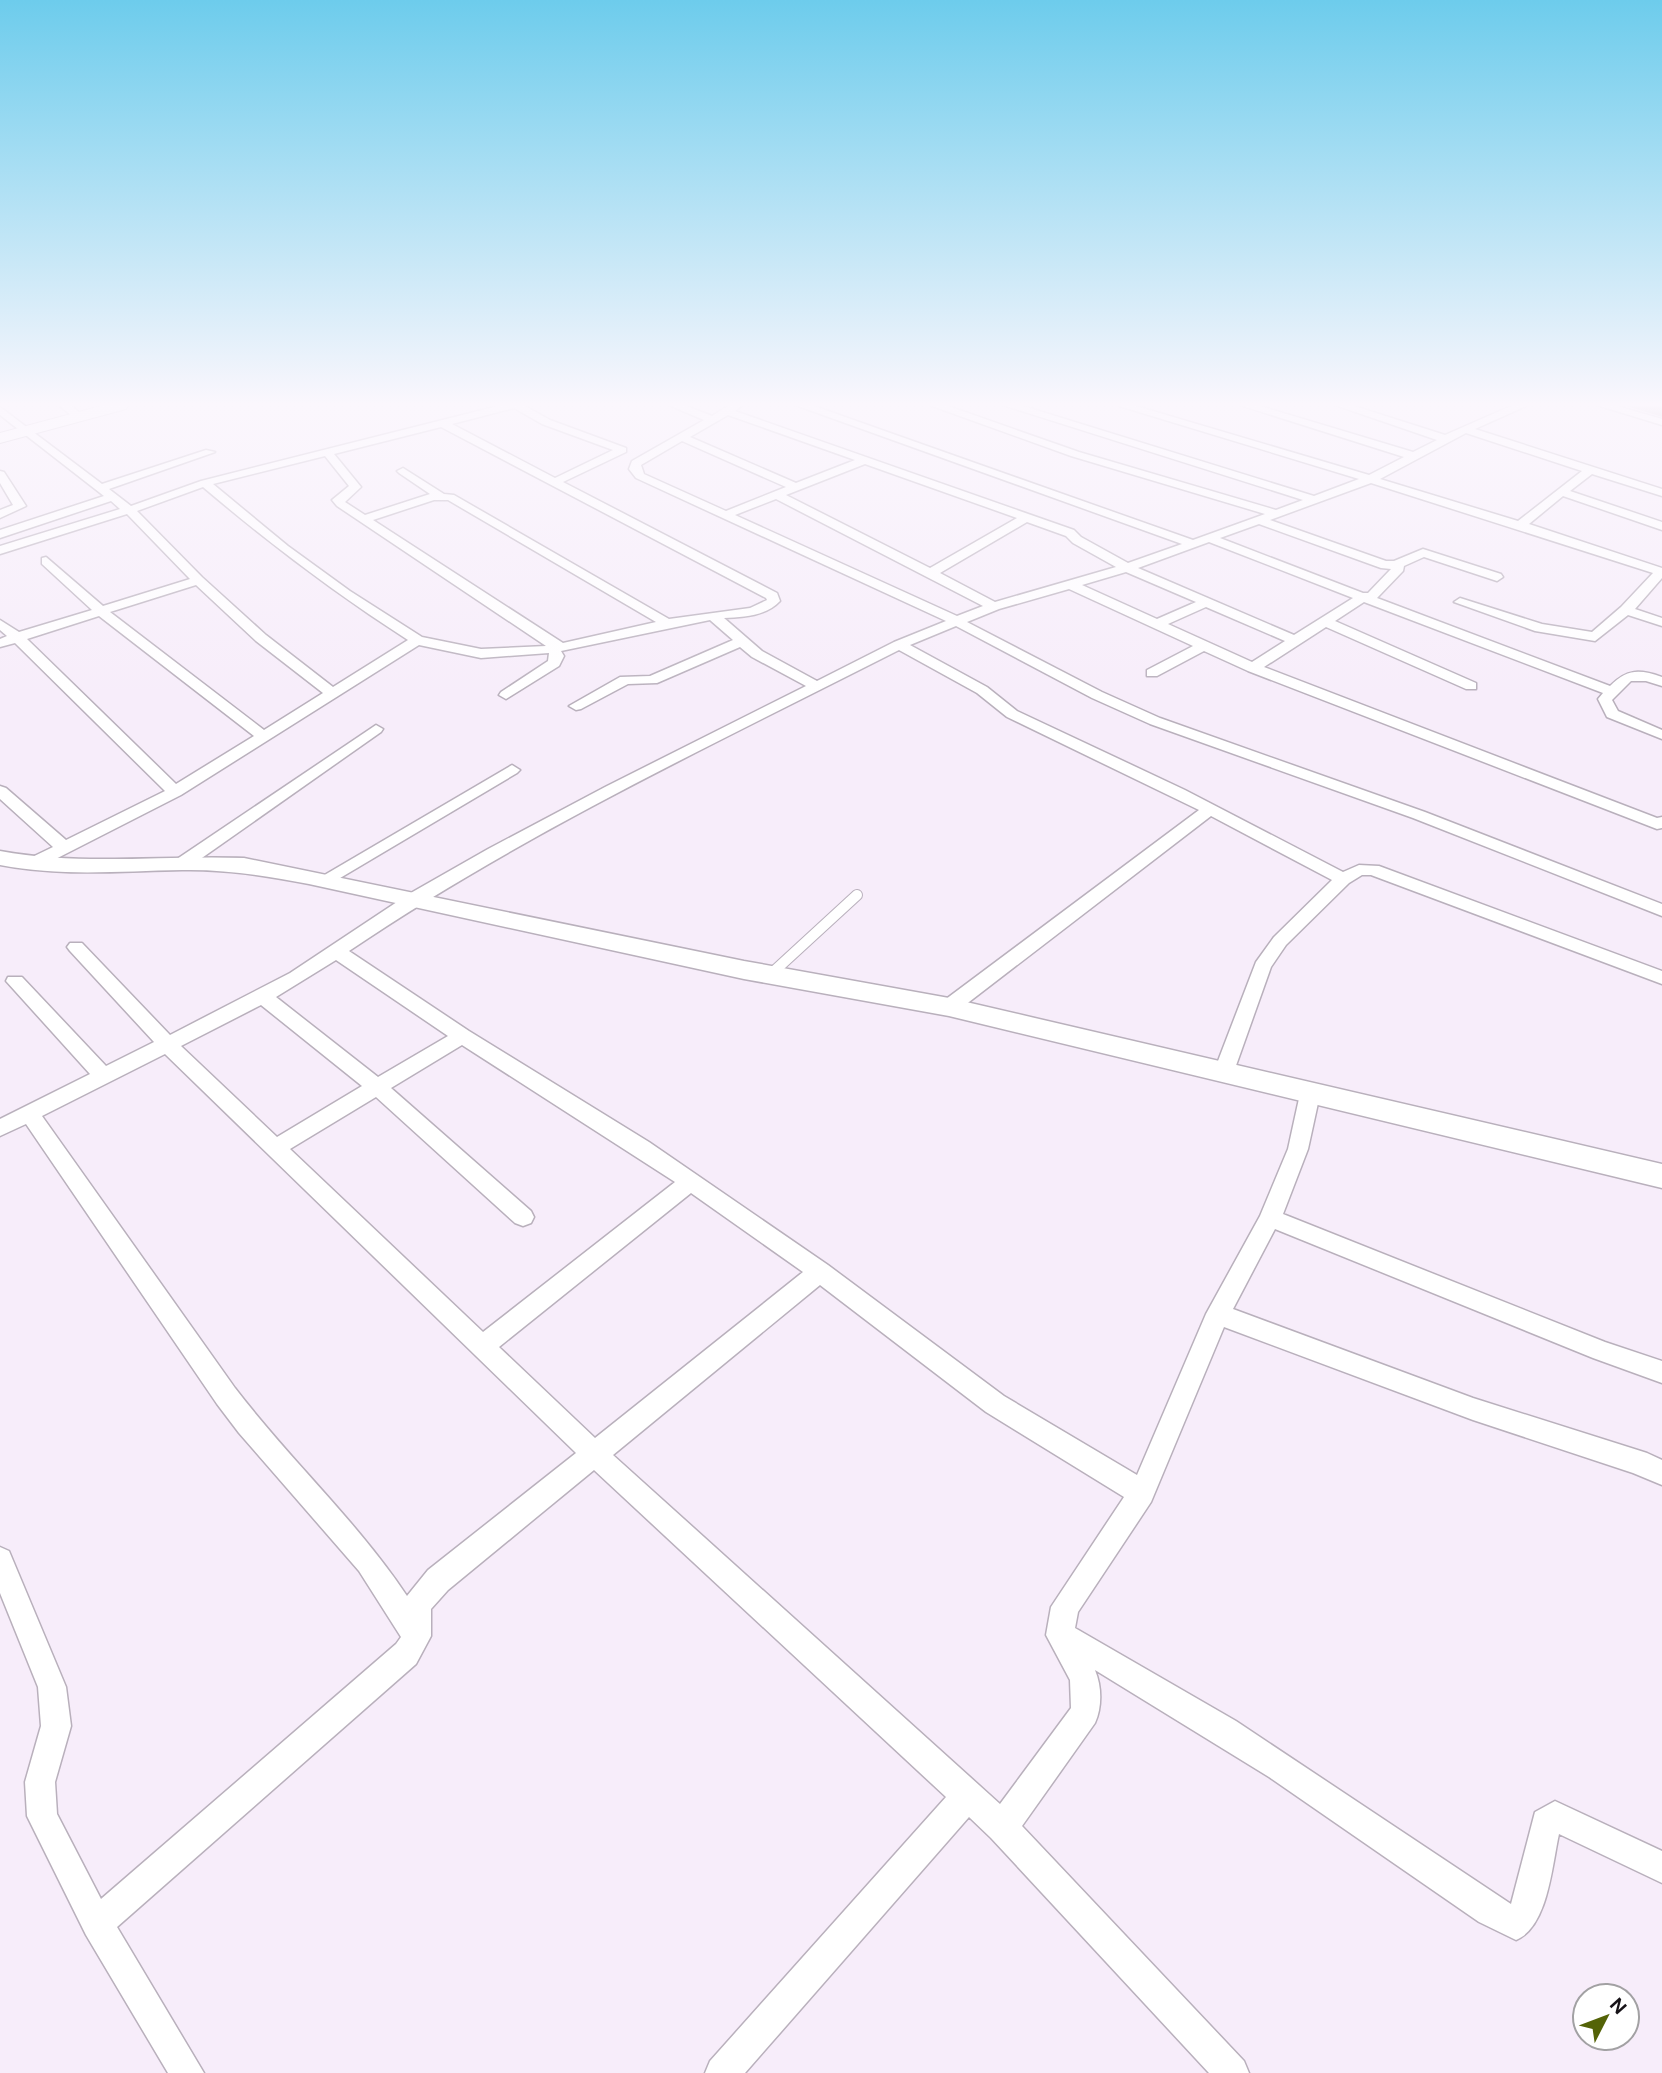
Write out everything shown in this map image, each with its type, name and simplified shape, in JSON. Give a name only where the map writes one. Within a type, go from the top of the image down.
[{"type":"street","points":[[0,513],[20,506],[18,503]]},
{"type":"street","points":[[0,534],[95,503]]},
{"type":"street","points":[[120,503],[261,638],[333,694]]},
{"type":"street","points":[[0,550],[149,503]]},
{"type":"street","points":[[228,503],[284,550],[345,594],[416,640],[455,650],[491,654],[556,647],[665,622],[759,609],[774,601],[772,596],[594,503]]},
{"type":"street","points":[[342,503],[556,647]]},
{"type":"street","points":[[363,519],[417,503]]},
{"type":"street","points":[[460,503],[665,622]]},
{"type":"street","points":[[703,503],[956,621],[1097,695],[1155,721],[1419,815],[1662,911]]},
{"type":"street","points":[[728,514],[760,503]]},
{"type":"street","points":[[792,503],[994,606]]},
{"type":"street","points":[[986,503],[1070,533],[1077,540],[1127,568],[1296,641]]},
{"type":"street","points":[[1088,503],[1370,598],[1399,568]]},
{"type":"street","points":[[1240,503],[1275,513]]},
{"type":"street","points":[[0,1128],[263,996],[415,898],[611,790],[899,645],[994,606],[1127,568],[1307,503]]},
{"type":"street","points":[[1448,503],[1661,572],[1600,635],[1588,636],[1540,628],[1460,602]]},
{"type":"street","points":[[1520,525],[1548,503]]},
{"type":"street","points":[[1594,503],[1662,526]]},
{"type":"street","points":[[931,573],[1027,517]]},
{"type":"street","points":[[1259,520],[1385,565],[1396,565],[1423,553],[1497,577]]},
{"type":"street","points":[[46,561],[102,612],[264,737]]},
{"type":"street","points":[[0,643],[198,580]]},
{"type":"street","points":[[1069,584],[1253,668],[1644,819],[1662,822]]},
{"type":"street","points":[[1253,668],[1365,596]]},
{"type":"street","points":[[1365,596],[1612,692]]},
{"type":"street","points":[[1156,625],[1207,602]]},
{"type":"street","points":[[1626,610],[1662,622]]},
{"type":"street","points":[[712,615],[757,654],[816,686]]},
{"type":"street","points":[[1326,622],[1471,686]]},
{"type":"street","points":[[0,624],[18,638],[175,792]]},
{"type":"street","points":[[32,864],[175,792],[416,640]]},
{"type":"street","points":[[576,706],[625,680],[652,680],[740,642]]},
{"type":"street","points":[[899,645],[982,690],[1019,718],[1122,765],[1343,879]]},
{"type":"street","points":[[1152,673],[1203,646]]},
{"type":"street","points":[[506,695],[554,663],[557,656],[556,647]]},
{"type":"street","points":[[1662,682],[1648,677],[1626,677],[1605,699],[1612,714],[1662,735]]},
{"type":"street","points":[[183,863],[376,729]]},
{"type":"street","points":[[324,880],[512,770]]},
{"type":"street","points":[[0,791],[65,848]]},
{"type":"street","points":[[949,1007],[1210,809]]},
{"type":"street","points":[[0,858],[32,864],[103,867],[183,863],[244,865],[324,880],[771,974],[949,1007],[1662,1176]]},
{"type":"street","points":[[1223,1074],[1262,965],[1280,941],[1343,879],[1360,870],[1373,870],[1662,978]]},
{"type":"street","points":[[76,947],[167,1044],[595,1455],[1002,1827],[1232,2073]]},
{"type":"street","points":[[336,951],[462,1036],[642,1148],[820,1272],[995,1404],[1142,1493]]},
{"type":"street","points":[[15,981],[104,1077]]},
{"type":"street","points":[[263,996],[377,1087],[523,1217]]},
{"type":"street","points":[[275,1148],[462,1036]]},
{"type":"street","points":[[1002,1827],[1085,1713],[1084,1677],[1060,1635],[1065,1608],[1142,1493],[1217,1314],[1270,1218],[1298,1149],[1310,1094]]},
{"type":"street","points":[[30,1114],[233,1406],[368,1562],[417,1636]]},
{"type":"street","points":[[482,1346],[690,1182]]},
{"type":"street","points":[[1270,1218],[1662,1372]]},
{"type":"street","points":[[97,1924],[406,1654],[417,1636],[415,1618],[418,1602],[438,1580],[820,1272]]},
{"type":"street","points":[[1217,1314],[1473,1409],[1638,1462],[1662,1473]]},
{"type":"street","points":[[0,1560],[52,1687],[57,1726],[40,1782],[42,1816],[97,1924],[187,2073]]},
{"type":"street","points":[[1060,1635],[1195,1713],[1295,1777],[1490,1911],[1516,1924],[1525,1912],[1546,1823],[1555,1816],[1662,1867]]},
{"type":"street","points":[[722,2073],[968,1796]]},
{"type":"lane","points":[[771,974],[857,895]]}]
